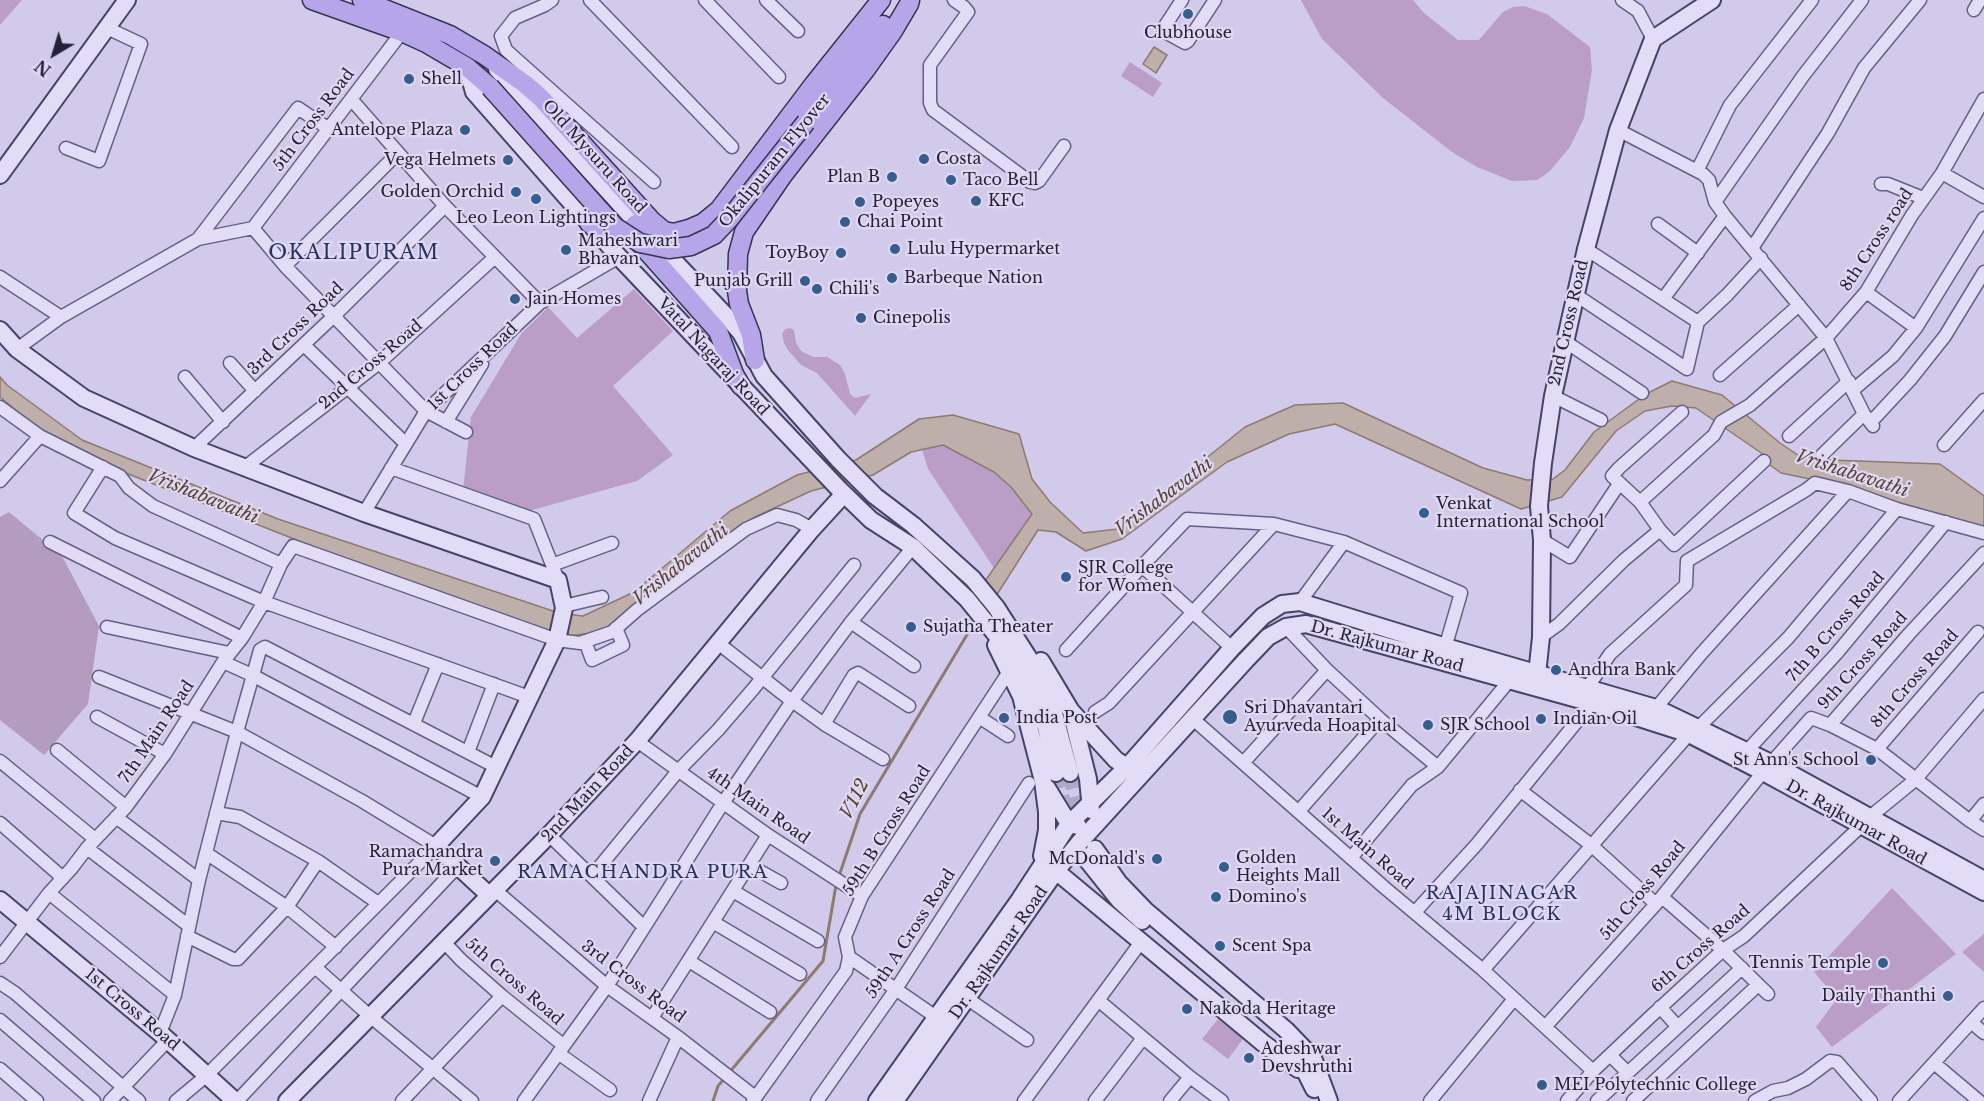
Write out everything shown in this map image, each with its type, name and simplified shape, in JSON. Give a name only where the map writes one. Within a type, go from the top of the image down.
[{"type":"main road","points":[[0,175],[127,0]]},
{"type":"main road","points":[[312,0],[402,32],[467,67]]},
{"type":"main road","name":"Old Mysuru Road","points":[[362,0],[450,35],[484,55],[541,98],[638,215],[659,236]]},
{"type":"main road","points":[[741,386],[718,332],[637,240],[638,232],[644,227],[653,227],[659,236],[689,229],[703,223],[719,210],[881,0]]},
{"type":"main road","name":"Okalipuram Flyover","points":[[467,67],[490,87],[615,227],[640,243],[669,249],[691,246],[714,235],[730,218],[903,0]]},
{"type":"main road","points":[[755,360],[751,335],[739,304],[737,291],[738,254],[744,232],[783,175],[871,62],[910,0]]},
{"type":"main road","points":[[1653,39],[1709,1]]},
{"type":"main road","name":"2nd Cross Road","points":[[1536,681],[1540,637],[1542,540],[1539,506],[1553,396],[1586,249],[1617,130],[1653,39]]},
{"type":"main road","name":"Vatal Nagaraj Road","points":[[467,67],[474,92],[619,257],[841,492],[871,520],[913,548],[967,599],[986,622]]},
{"type":"main road","points":[[589,223],[613,239],[619,238],[638,215]]},
{"type":"main road","name":"Vatal Nagaraj Road","points":[[659,236],[741,333],[769,382],[864,486],[913,525],[973,579],[1010,627]]},
{"type":"main road","points":[[0,330],[18,349],[84,398],[194,448],[364,513],[555,573],[564,607],[557,639],[482,797],[436,846],[492,892]]},
{"type":"main road","name":"2nd Main Road","points":[[287,1101],[445,943],[637,741],[841,492]]},
{"type":"main road","name":"Dr. Rajkumar Road","points":[[877,1101],[1020,899],[1069,824],[1127,767],[1263,616],[1282,604],[1300,602],[1509,681],[1536,681]]},
{"type":"main road","points":[[986,622],[1021,696],[1069,824],[1091,829],[1088,779],[1071,711]]},
{"type":"main road","points":[[986,622],[1006,647],[1028,684],[1046,727],[1050,778]]},
{"type":"main road","name":"Dr. Rajkumar Road","points":[[895,1101],[1056,871],[1091,829],[1268,637],[1286,627],[1306,624],[1443,655],[1590,695],[1656,708],[1866,821],[1984,880]]},
{"type":"main road","points":[[1010,627],[1047,668],[1071,711],[1116,760],[1127,767]]},
{"type":"main road","points":[[1010,627],[1051,702],[1046,844],[1037,872]]},
{"type":"main road","name":"Dr. Rajkumar Road","points":[[1590,695],[1694,730],[1747,751],[1767,767]]},
{"type":"main road","name":"Dr. Rajkumar Road","points":[[1866,821],[1984,892]]},
{"type":"main road","points":[[1319,1101],[1311,1079],[1299,1059],[1275,1035],[1119,900],[1090,853],[1145,910],[1287,1030],[1313,1058],[1329,1101]]},
{"type":"main road","points":[[1056,871],[1263,1043],[1311,1079]]},
{"type":"main road","points":[[0,900],[27,922]]},
{"type":"main road","name":"1st Cross Road","points":[[27,922],[164,1036],[236,1101]]},
{"type":"street","points":[[552,0],[515,18],[501,36],[506,50],[654,182]]},
{"type":"street","points":[[590,0],[732,147]]},
{"type":"street","points":[[705,0],[779,77]]},
{"type":"street","points":[[766,0],[798,31]]},
{"type":"street","points":[[954,0],[967,10],[967,14],[930,65],[930,103],[933,110],[1030,182],[1039,181],[1064,146]]},
{"type":"street","points":[[1182,0],[1164,29],[1165,32],[1185,43],[1215,0]]},
{"type":"street","points":[[1623,0],[1638,11],[1653,39]]},
{"type":"street","points":[[1697,171],[1731,105],[1812,0]]},
{"type":"street","points":[[1715,202],[1803,76],[1862,0]]},
{"type":"street","points":[[1752,248],[1828,133],[1864,68],[1920,0]]},
{"type":"street","points":[[66,147],[99,161],[141,44],[107,28]]},
{"type":"street","name":"5th Cross Road","points":[[253,228],[402,32]]},
{"type":"street","points":[[351,99],[445,206],[540,303]]},
{"type":"street","name":"8th Cross road","points":[[1640,502],[1714,435],[1721,422],[1750,405],[1826,338],[1866,292],[1923,198],[1942,173],[1984,99]]},
{"type":"street","points":[[198,239],[298,108],[329,129]]},
{"type":"street","points":[[1617,130],[1697,171],[1709,180],[1715,202],[1725,216],[1826,338],[1870,421]]},
{"type":"street","points":[[285,266],[398,153]]},
{"type":"street","points":[[1942,173],[1984,197]]},
{"type":"street","points":[[1881,184],[1923,198]]},
{"type":"street","name":"3rd Cross Road","points":[[194,448],[304,345],[445,206]]},
{"type":"street","points":[[1663,299],[1725,216]]},
{"type":"street","points":[[1789,436],[1851,386],[1893,356],[1916,328],[1984,218]]},
{"type":"street","points":[[1658,224],[1698,253]]},
{"type":"street","points":[[18,349],[61,317],[198,239],[253,228],[285,266],[426,411],[466,432]]},
{"type":"street","points":[[1586,249],[1698,322]]},
{"type":"street","name":"2nd Cross Road","points":[[244,468],[379,363],[495,257]]},
{"type":"street","name":"1st Cross Road","points":[[364,513],[426,411],[540,303],[619,257]]},
{"type":"street","points":[[1576,294],[1687,369],[1698,322],[1761,258]]},
{"type":"street","points":[[1822,455],[1870,421],[1910,380],[1945,336],[1984,272]]},
{"type":"street","points":[[0,277],[61,317]]},
{"type":"street","points":[[1866,292],[1916,328]]},
{"type":"street","points":[[1720,375],[1799,304]]},
{"type":"street","points":[[1566,342],[1642,393]]},
{"type":"street","points":[[304,345],[406,444]]},
{"type":"street","points":[[446,422],[492,348]]},
{"type":"street","points":[[230,363],[255,391]]},
{"type":"street","points":[[185,377],[223,422]]},
{"type":"street","points":[[1553,396],[1600,420]]},
{"type":"street","points":[[1944,445],[1984,400]]},
{"type":"street","points":[[0,407],[40,436],[120,476],[129,488],[153,506],[281,564]]},
{"type":"street","points":[[1682,412],[1612,476],[1640,502],[1674,545],[1764,461]]},
{"type":"street","points":[[3,472],[40,436]]},
{"type":"street","points":[[103,467],[74,513],[115,538],[264,602],[530,697]]},
{"type":"street","points":[[391,468],[534,519],[555,573],[612,543]]},
{"type":"street","points":[[1415,912],[1477,844],[1520,790],[1590,695],[1610,654],[1686,585],[1687,561],[1815,483],[1984,533]]},
{"type":"street","points":[[1542,540],[1570,557],[1619,484]]},
{"type":"street","points":[[1656,708],[1701,654],[1848,491]]},
{"type":"street","points":[[1483,970],[1694,730],[1788,638],[1897,509]]},
{"type":"street","points":[[557,639],[580,643],[612,632],[637,610],[746,529],[777,515],[796,520],[812,529]]},
{"type":"street","points":[[1066,650],[1187,519],[1274,524],[1344,542],[1461,593],[1443,655]]},
{"type":"street","name":"7th B Cross Road","points":[[1747,751],[1837,653],[1946,522]]},
{"type":"street","points":[[1095,712],[1109,703],[1274,524]]},
{"type":"street","points":[[1540,637],[1559,624],[1624,560],[1660,530]]},
{"type":"street","points":[[50,542],[242,638]]},
{"type":"street","points":[[1300,602],[1344,542]]},
{"type":"street","name":"7th Main Road","points":[[0,957],[91,843],[126,807],[165,754],[226,657],[242,638],[264,602],[292,546],[557,639]]},
{"type":"street","points":[[524,1101],[607,986],[723,803],[792,701],[851,622],[913,548]]},
{"type":"street","name":"9th Cross Road","points":[[1767,767],[1811,718],[1830,725],[1909,634],[1984,553]]},
{"type":"street","points":[[592,876],[678,771],[718,730],[762,678],[854,565]]},
{"type":"street","points":[[1142,566],[1232,648]]},
{"type":"street","points":[[564,607],[602,597]]},
{"type":"street","points":[[851,622],[915,666]]},
{"type":"street","points":[[107,627],[226,657],[252,675],[482,797]]},
{"type":"street","points":[[1286,627],[1327,670],[1380,719],[1438,767]]},
{"type":"street","points":[[585,641],[592,660],[623,645],[616,628]]},
{"type":"street","name":"8th Cross Road","points":[[1877,748],[1978,632]]},
{"type":"street","points":[[718,643],[824,724],[883,759]]},
{"type":"street","points":[[110,1101],[164,1036],[199,880],[260,650],[265,647],[496,767]]},
{"type":"street","points":[[414,723],[438,664]]},
{"type":"street","points":[[1243,763],[1327,670]]},
{"type":"street","name":"59th B Cross Road","points":[[754,1099],[846,970],[849,957],[845,937],[862,896],[1008,672]]},
{"type":"street","points":[[824,724],[854,675],[858,674],[909,706]]},
{"type":"street","points":[[99,677],[237,732],[362,801],[436,846],[206,1076],[176,1101]]},
{"type":"street","points":[[1351,858],[1412,785],[1438,767],[1509,681]]},
{"type":"street","points":[[468,752],[494,684]]},
{"type":"street","name":"6th Cross Road","points":[[1567,1101],[1593,1071],[1660,1007],[1723,950],[1744,936],[1866,821],[1915,780],[1984,699]]},
{"type":"street","points":[[97,717],[165,754]]},
{"type":"street","points":[[979,717],[1008,736]]},
{"type":"street","name":"1st Main Road","points":[[1192,719],[1483,970],[1593,1071]]},
{"type":"street","points":[[1299,811],[1380,719]]},
{"type":"street","points":[[1830,725],[1877,748],[1915,780],[1984,830]]},
{"type":"street","name":"4th Main Road","points":[[637,741],[768,835],[862,896]]},
{"type":"street","points":[[57,750],[126,807]]},
{"type":"street","points":[[0,761],[188,931],[237,959],[287,907],[318,861]]},
{"type":"street","name":"5th Cross Road","points":[[1545,1027],[1659,900],[1767,767]]},
{"type":"street","name":"59th A Cross Road","points":[[817,1101],[1050,778]]},
{"type":"street","points":[[1520,790],[1723,950],[1768,994]]},
{"type":"street","points":[[1970,821],[1984,804]]},
{"type":"street","points":[[216,813],[240,818],[318,861],[378,903]]},
{"type":"street","points":[[116,818],[199,880]]},
{"type":"street","points":[[0,823],[63,878]]},
{"type":"street","points":[[549,835],[644,927]]},
{"type":"street","points":[[652,1018],[768,835]]},
{"type":"street","points":[[206,853],[287,907],[336,947]]},
{"type":"street","points":[[749,865],[781,883]]},
{"type":"street","points":[[236,1101],[458,866]]},
{"type":"street","points":[[733,891],[818,941]]},
{"type":"street","name":"3rd Cross Road","points":[[492,892],[607,986],[678,1037],[754,1099]]},
{"type":"street","points":[[49,893],[175,995]]},
{"type":"street","points":[[713,922],[800,974]]},
{"type":"street","points":[[1024,1101],[1141,942]]},
{"type":"street","name":"5th Cross Road","points":[[445,943],[560,1049],[610,1090]]},
{"type":"street","points":[[849,957],[936,1017]]},
{"type":"street","points":[[689,961],[770,1011]]},
{"type":"street","points":[[315,967],[472,1101]]},
{"type":"street","points":[[1597,1101],[1742,968]]},
{"type":"street","points":[[0,982],[139,1101]]},
{"type":"street","points":[[1633,1101],[1758,985]]},
{"type":"street","points":[[402,1101],[502,996]]},
{"type":"street","points":[[968,999],[1027,1040]]},
{"type":"street","points":[[1430,1101],[1514,999]]},
{"type":"street","points":[[1098,1000],[1222,1101]]},
{"type":"street","points":[[1660,1007],[1677,1026]]},
{"type":"street","points":[[1901,1100],[1984,1008]]},
{"type":"street","points":[[0,1020],[94,1101]]},
{"type":"street","points":[[1971,1022],[1984,1033]]},
{"type":"street","points":[[649,1101],[678,1037]]},
{"type":"street","points":[[1095,1101],[1143,1038]]},
{"type":"street","points":[[1610,1054],[1627,1072]]},
{"type":"street","points":[[1755,1101],[1773,1091],[1788,1088],[1806,1079],[1830,1061],[1837,1062],[1871,1101]]},
{"type":"street","points":[[1934,1063],[1979,1101]]},
{"type":"street","points":[[0,1069],[37,1101]]},
{"type":"street","points":[[1170,1101],[1190,1077]]},
{"type":"shaded area","points":[[0,0],[22,0],[0,25]]},
{"type":"shaded area","points":[[1301,0],[1413,0],[1424,13],[1458,40],[1479,40],[1503,12],[1513,7],[1524,6],[1547,14],[1590,47],[1592,70],[1584,118],[1570,147],[1549,172],[1537,180],[1512,181],[1477,167],[1452,152],[1383,98],[1322,39]]},
{"type":"shaded area","points":[[1130,62],[1162,83],[1153,97],[1121,76]]},
{"type":"shaded area","points":[[634,289],[673,331],[613,386],[673,455],[637,481],[525,512],[463,490],[471,417],[521,334],[548,307],[577,338]]},
{"type":"shaded area","points":[[785,329],[794,330],[796,343],[801,351],[813,357],[827,357],[840,365],[850,394],[855,398],[871,394],[855,416],[817,373],[801,365],[788,350],[782,334]]},
{"type":"shaded area","points":[[943,445],[994,472],[1011,487],[1032,514],[994,568],[928,469],[922,449]]},
{"type":"shaded area","points":[[9,512],[62,556],[99,626],[88,704],[44,755],[0,720],[0,517]]},
{"type":"shaded area","name":"Tennis Temple","points":[[1892,888],[1956,954],[1832,1047],[1816,1027],[1837,999],[1814,972]]},
{"type":"shaded area","points":[[1984,934],[1984,972],[1962,952]]},
{"type":"shaded area","points":[[1218,1019],[1243,1039],[1228,1059],[1202,1039]]},
{"type":"water","points":[[1154,47],[1167,55],[1156,73],[1143,64]]},
{"type":"water","name":"Vrishabavathi","points":[[0,377],[7,385],[82,440],[278,519],[559,613],[583,616],[634,592],[730,511],[797,475],[856,460],[919,419],[953,415],[1019,434],[1032,479],[1050,502],[1083,533],[1118,529],[1245,427],[1295,405],[1343,403],[1483,468],[1527,480],[1553,479],[1565,470],[1594,432],[1646,394],[1672,381],[1722,395],[1780,443],[1804,459],[1940,464],[1984,496],[1984,527],[1922,514],[1839,485],[1781,473],[1770,465],[1767,457],[1696,408],[1672,406],[1645,411],[1616,431],[1562,497],[1521,509],[1335,424],[1289,434],[1227,462],[1122,539],[1086,551],[1056,532],[1038,530],[996,596],[983,584],[1032,514],[1011,487],[994,472],[943,445],[911,452],[873,475],[811,491],[755,517],[731,532],[647,597],[611,630],[564,637],[450,600],[118,470],[43,433],[0,397]]},
{"type":"waterway","name":"V112","points":[[839,876],[860,814],[977,618]]},
{"type":"waterway","name":"V112","points":[[728,1074],[823,961],[836,885]]},
{"type":"waterway","name":"V112","points":[[713,1101],[718,1086],[724,1079]]},
{"type":"tunnel","points":[[1056,773],[1076,843],[1084,856]]},
{"type":"tunnel","points":[[1070,773],[1083,825]]},
{"type":"place","name":"Clubhouse","points":[[1188,14]]},
{"type":"place","name":"Shell","points":[[409,79]]},
{"type":"place","name":"Antelope Plaza","points":[[465,130]]},
{"type":"place","name":"Costa","points":[[924,159]]},
{"type":"place","name":"Vega Helmets","points":[[508,160]]},
{"type":"place","name":"Plan B","points":[[892,177]]},
{"type":"place","name":"Taco Bell","points":[[951,180]]},
{"type":"place","name":"Golden Orchid","points":[[516,192]]},
{"type":"place","name":"Leo Leon Lightings","points":[[536,199]]},
{"type":"place","name":"KFC","points":[[976,201]]},
{"type":"place","name":"Popeyes","points":[[860,202]]},
{"type":"place","name":"Chai Point","points":[[845,222]]},
{"type":"place","name":"Lulu Hypermarket","points":[[895,249]]},
{"type":"place","name":"Maheshwari Bhavan","points":[[566,250]]},
{"type":"place","name":"ToyBoy","points":[[841,253]]},
{"type":"place","name":"Barbeque Nation","points":[[892,278]]},
{"type":"place","name":"Punjab Grill","points":[[805,281]]},
{"type":"place","name":"Chili's","points":[[817,289]]},
{"type":"place","name":"Jain Homes","points":[[515,299]]},
{"type":"place","name":"Cinepolis","points":[[861,318]]},
{"type":"place","name":"Venkat International School","points":[[1424,513]]},
{"type":"place","name":"SJR College for Women","points":[[1066,577]]},
{"type":"place","name":"Sujatha Theater","points":[[911,627]]},
{"type":"place","name":"Andhra Bank","points":[[1556,670]]},
{"type":"place","name":"Sri Dhavantari Ayurveda Hoapital","points":[[1230,717]]},
{"type":"place","name":"India Post","points":[[1004,718]]},
{"type":"place","name":"Indian Oil","points":[[1541,719]]},
{"type":"place","name":"SJR School","points":[[1428,725]]},
{"type":"place","name":"St Ann's School","points":[[1871,760]]},
{"type":"place","name":"McDonald's","points":[[1157,859]]},
{"type":"place","name":"Ramachandra Pura Market","points":[[495,861]]},
{"type":"place","name":"Golden Heights Mall","points":[[1224,867]]},
{"type":"place","name":"Domino's","points":[[1216,897]]},
{"type":"place","name":"Scent Spa","points":[[1220,946]]},
{"type":"place","name":"Tennis Temple","points":[[1883,963]]},
{"type":"place","name":"Daily Thanthi","points":[[1948,996]]},
{"type":"place","name":"Nakoda Heritage","points":[[1187,1009]]},
{"type":"place","name":"Adeshwar Devshruthi","points":[[1249,1058]]},
{"type":"place","name":"MEI Polytechnic College","points":[[1542,1085]]},
{"type":"district","name":"OKALIPURAM","points":[[354,253]]},
{"type":"district","name":"RAMACHANDRA PURA","points":[[643,873]]},
{"type":"district","name":"RAJAJINAGAR 4M BLOCK","points":[[1502,904]]}]
